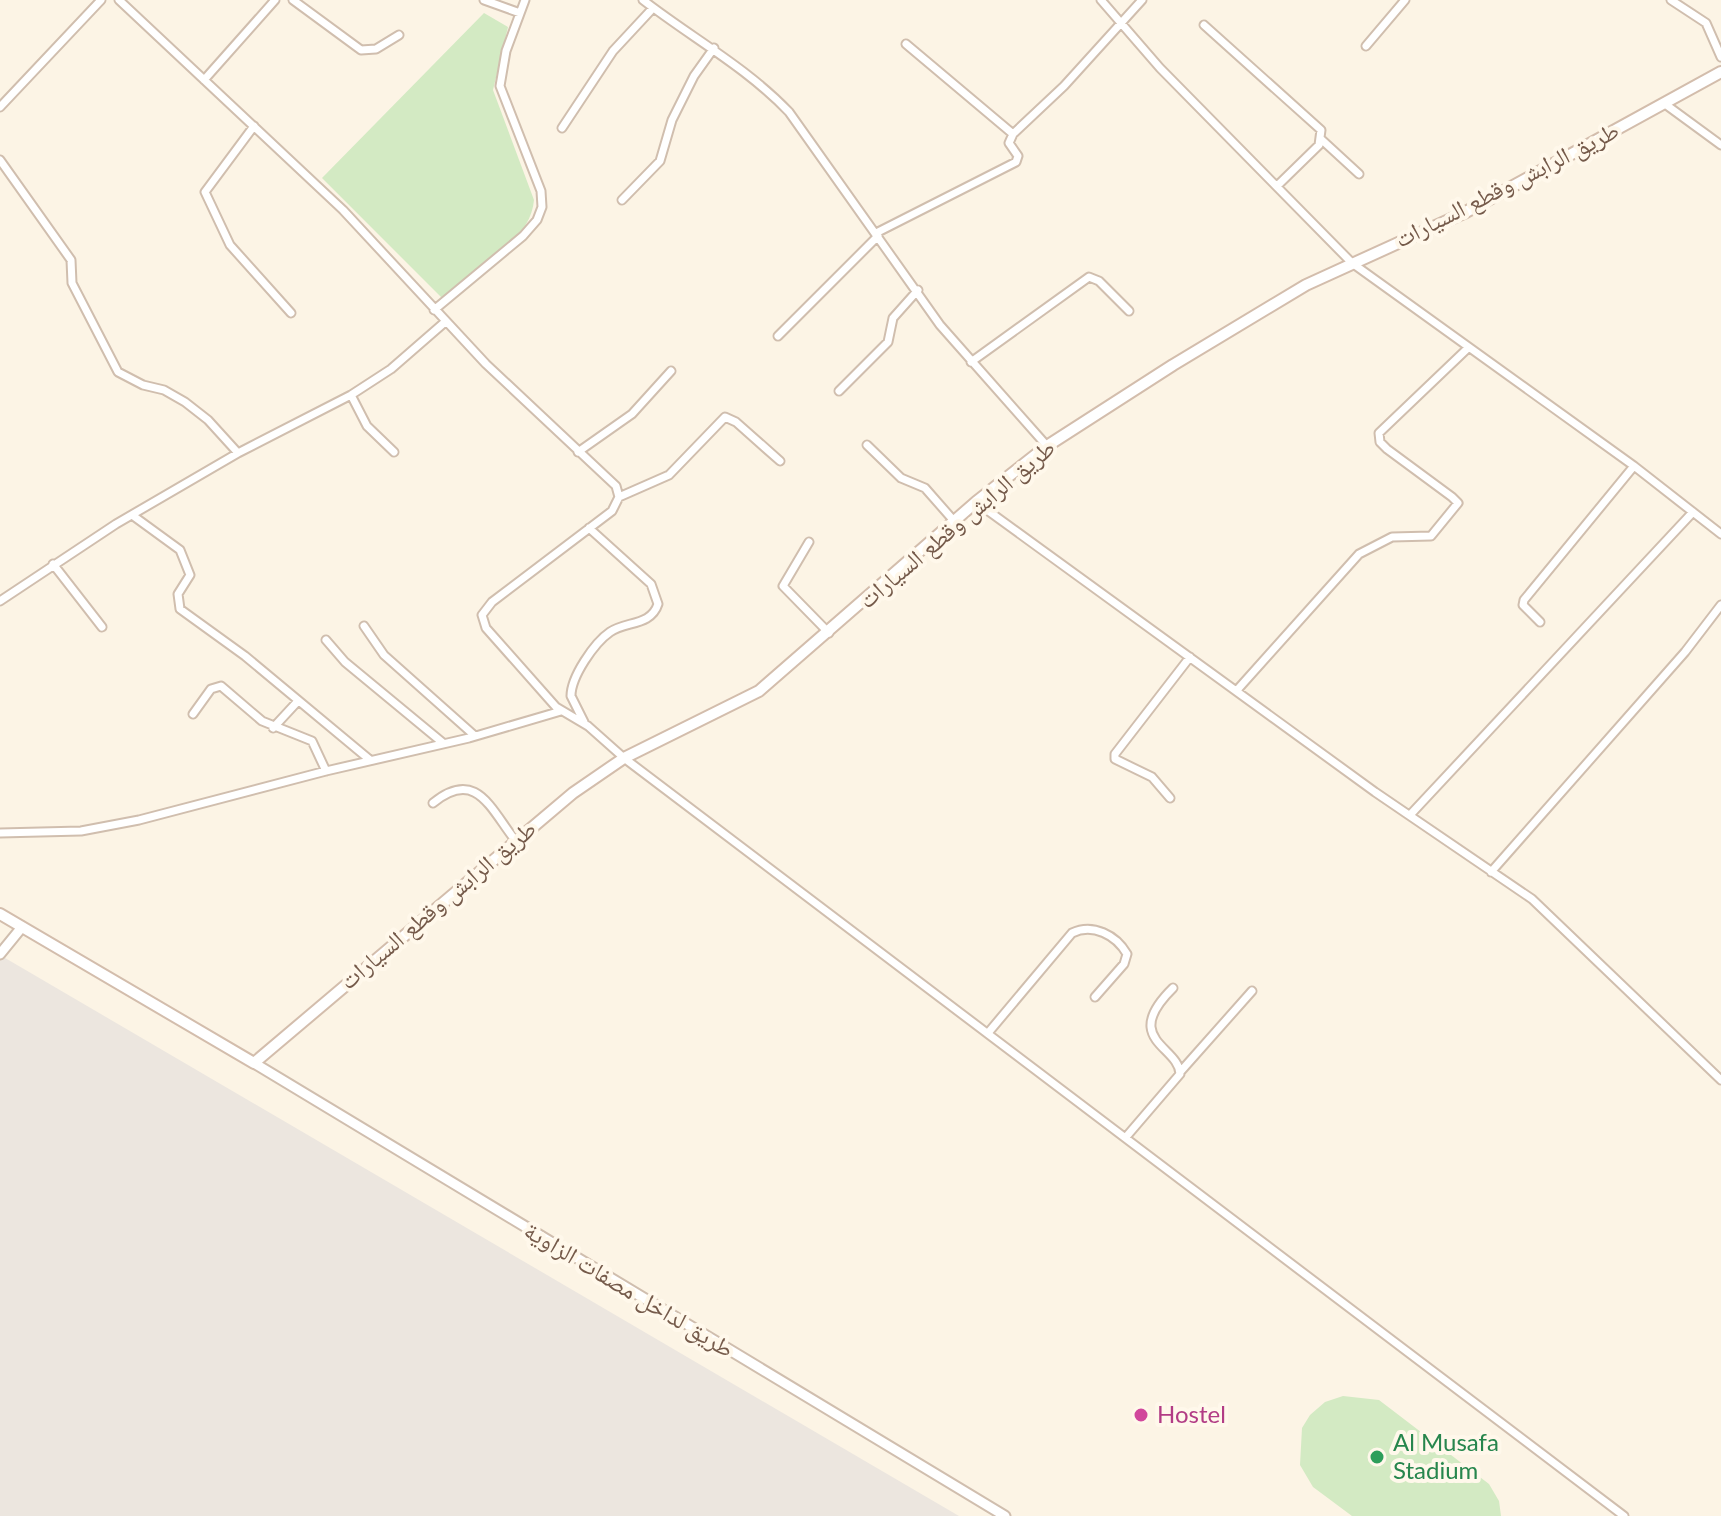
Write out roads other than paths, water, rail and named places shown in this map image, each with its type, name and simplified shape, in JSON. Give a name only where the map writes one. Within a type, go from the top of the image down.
[{"type":"main road","name":"طريق الرابش وقطع السيارات","points":[[254,1063],[515,840],[624,758],[744,701],[829,633],[976,502],[1047,446],[1306,285],[1476,207],[1721,72]]},
{"type":"main road","points":[[0,914],[254,1063]]},
{"type":"street","points":[[0,107],[101,0]]},
{"type":"street","points":[[119,0],[371,238],[445,322],[616,486],[619,497],[616,507],[492,602],[482,615],[486,628],[561,711],[588,726],[624,758],[1624,1516]]},
{"type":"street","points":[[204,80],[275,0]]},
{"type":"street","points":[[293,0],[361,50],[376,49],[399,35]]},
{"type":"street","points":[[484,0],[520,13]]},
{"type":"street","points":[[434,310],[523,236],[537,220],[542,207],[541,191],[500,86],[501,67],[525,0]]},
{"type":"street","points":[[643,0],[714,48],[767,89],[789,112],[940,325],[1047,446]]},
{"type":"street","points":[[1101,0],[1160,68],[1352,263],[1634,466],[1721,534]]},
{"type":"street","points":[[778,336],[877,234],[1016,162],[1018,156],[1009,143],[1013,134],[1142,0]]},
{"type":"street","points":[[1366,46],[1405,0]]},
{"type":"street","points":[[1671,0],[1706,23],[1721,57]]},
{"type":"street","points":[[562,128],[613,51],[653,8]]},
{"type":"street","points":[[1204,25],[1321,130],[1322,140],[1359,174]]},
{"type":"street","points":[[906,44],[1013,134]]},
{"type":"street","points":[[622,200],[660,161],[672,120],[694,76],[714,48]]},
{"type":"street","points":[[1665,104],[1721,145]]},
{"type":"street","points":[[254,126],[205,192],[230,245],[291,313]]},
{"type":"street","points":[[1277,186],[1322,140]]},
{"type":"street","points":[[0,160],[71,260],[72,283],[118,372],[185,402],[208,420],[238,453]]},
{"type":"street","points":[[971,362],[1089,277],[1099,281],[1129,311]]},
{"type":"street","points":[[839,391],[888,342],[893,318],[918,290]]},
{"type":"street","points":[[0,601],[132,515],[238,453],[351,395],[391,369],[445,322]]},
{"type":"street","points":[[1238,689],[1359,554],[1392,537],[1431,536],[1454,511],[1458,503],[1387,449],[1380,442],[1379,433],[1468,348]]},
{"type":"street","points":[[578,452],[632,414],[671,371]]},
{"type":"street","points":[[351,395],[367,426],[394,452]]},
{"type":"street","points":[[619,497],[669,475],[725,417],[736,422],[780,461]]},
{"type":"street","points":[[867,445],[901,478],[925,488],[954,521]]},
{"type":"street","points":[[1540,622],[1523,605],[1524,600],[1634,466]]},
{"type":"street","points":[[976,502],[1410,815],[1532,899],[1721,1080]]},
{"type":"street","points":[[1410,815],[1693,512]]},
{"type":"street","points":[[132,515],[183,554],[190,572],[178,594],[180,609],[370,760]]},
{"type":"street","points":[[588,726],[573,705],[572,684],[603,638],[611,631],[649,617],[658,604],[651,584],[589,528]]},
{"type":"street","points":[[809,542],[783,586],[829,633]]},
{"type":"street","points":[[53,564],[102,627]]},
{"type":"street","points":[[1491,872],[1666,675],[1721,605]]},
{"type":"street","points":[[364,626],[384,655],[475,736]]},
{"type":"street","points":[[326,640],[345,662],[443,743]]},
{"type":"street","points":[[1170,798],[1152,777],[1122,765],[1115,759],[1115,754],[1190,657]]},
{"type":"street","points":[[193,714],[211,689],[219,686],[273,728],[312,741],[326,771]]},
{"type":"street","points":[[273,728],[298,701]]},
{"type":"street","points":[[0,833],[81,831],[139,820],[475,736],[561,711]]},
{"type":"street","points":[[433,803],[447,791],[468,788],[478,792],[515,840]]},
{"type":"street","points":[[0,954],[22,927]]},
{"type":"street","points":[[988,1033],[1072,933],[1082,929],[1106,933],[1127,954],[1124,964],[1095,997]]},
{"type":"street","points":[[1173,988],[1156,1012],[1152,1034],[1181,1071]]},
{"type":"street","points":[[1126,1137],[1252,991]]},
{"type":"street","name":"طريق لداخل مصفات الزاوية","points":[[254,1063],[1005,1516]]},
{"type":"place","name":"Hostel","points":[[1141,1415]]},
{"type":"place","name":"Al Musafa Stadium","points":[[1377,1457]]}]
